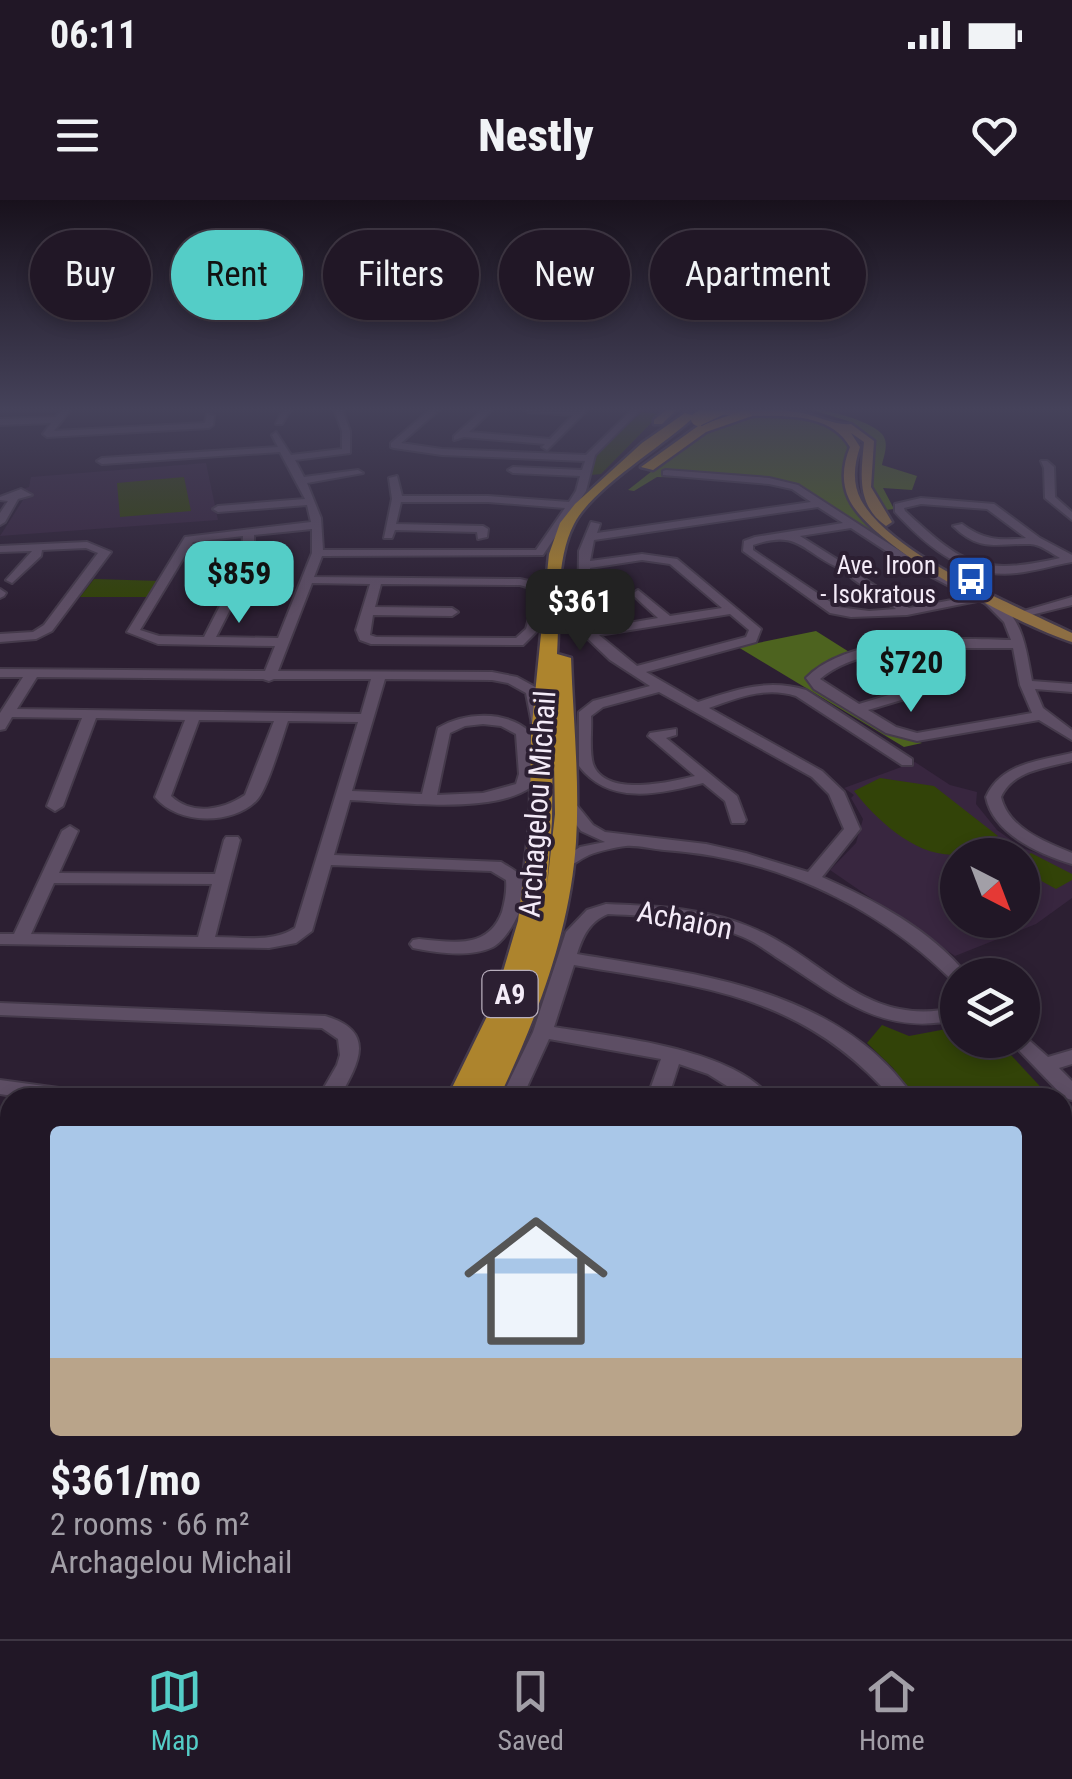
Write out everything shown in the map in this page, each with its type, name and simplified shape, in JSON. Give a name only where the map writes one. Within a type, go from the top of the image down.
[{"type":"highway","points":[[585,516],[607,476]]},
{"type":"highway","name":"Archagelou Michail","points":[[488,1088],[524,1004],[545,890],[542,734],[552,640],[569,554],[585,516],[621,476]]},
{"type":"highway","points":[[585,516],[636,476]]},
{"type":"highway","name":"Archagelou Michail","points":[[467,1088],[508,1002],[531,921],[562,864],[566,801],[552,640]]},
{"type":"highway","points":[[450,1088],[545,890]]},
{"type":"highway","points":[[503,1088],[537,1006],[560,916],[545,890]]},
{"type":"main road","points":[[848,476],[858,507],[879,530],[945,571],[1072,638]]},
{"type":"main road","points":[[864,476],[874,508],[892,530],[945,571]]},
{"type":"street","points":[[269,676],[318,553],[308,491],[299,476]]},
{"type":"street","points":[[218,509],[308,491],[352,476]]},
{"type":"street","points":[[584,476],[584,624],[589,634],[661,686],[790,756],[836,792],[852,828],[836,853],[811,879]]},
{"type":"street","points":[[699,476],[795,488],[907,560],[1006,614],[1020,644],[1030,697],[1042,714],[1072,736]]},
{"type":"street","points":[[1049,476],[1050,498],[1070,513]]},
{"type":"street","points":[[384,553],[397,500],[394,478]]},
{"type":"street","points":[[0,521],[6,496]]},
{"type":"street","points":[[484,521],[488,499]]},
{"type":"street","points":[[397,500],[488,499],[585,516],[817,504]]},
{"type":"street","points":[[921,502],[990,506],[1036,540],[1072,558],[1006,574],[980,571],[933,542],[900,512],[900,506],[921,502]]},
{"type":"street","points":[[318,553],[539,553],[585,516]]},
{"type":"street","points":[[283,642],[158,640],[134,632],[180,556],[183,542],[204,534],[316,525]]},
{"type":"street","points":[[850,525],[748,543],[748,550],[834,610],[864,615],[980,597]]},
{"type":"street","points":[[958,526],[974,540],[989,544],[1036,540]]},
{"type":"street","points":[[390,527],[483,529],[482,538]]},
{"type":"street","points":[[208,641],[248,555],[249,531]]},
{"type":"street","points":[[791,534],[839,565]]},
{"type":"street","points":[[0,549],[97,546],[105,552],[48,628],[36,635],[0,638]]},
{"type":"street","points":[[12,580],[37,548]]},
{"type":"street","points":[[585,565],[642,557],[674,561],[755,629],[752,639],[637,670]]},
{"type":"street","points":[[857,577],[906,610]]},
{"type":"street","points":[[308,580],[520,582],[534,585],[542,592],[528,637],[504,644],[374,641],[364,636],[362,630],[376,582]]},
{"type":"street","points":[[638,594],[667,620]]},
{"type":"street","points":[[1023,613],[1072,601]]},
{"type":"street","points":[[368,610],[452,612]]},
{"type":"street","points":[[589,634],[733,610]]},
{"type":"street","points":[[0,673],[492,676],[537,668],[552,640]]},
{"type":"street","points":[[1020,644],[964,642],[905,647],[832,664],[813,678],[819,686],[892,730],[917,738],[1042,714]]},
{"type":"street","points":[[4,720],[32,674]]},
{"type":"street","points":[[0,940],[269,944],[290,939],[302,931],[327,860],[379,676]]},
{"type":"street","points":[[492,676],[524,684],[532,691],[542,734]]},
{"type":"street","points":[[858,709],[954,680]]},
{"type":"street","points":[[1028,685],[1072,688]]},
{"type":"street","points":[[661,686],[598,704],[584,715],[586,766],[602,781],[643,790],[704,778]]},
{"type":"street","points":[[698,707],[766,686],[783,687],[801,693],[906,762]]},
{"type":"street","points":[[4,720],[90,713],[367,718]]},
{"type":"street","points":[[55,806],[90,713]]},
{"type":"street","points":[[194,715],[163,797],[173,808],[200,812],[225,810],[252,798],[282,717]]},
{"type":"street","points":[[346,795],[488,797],[523,786],[523,732],[515,725],[500,722],[466,721],[449,727],[443,732],[428,796]]},
{"type":"street","points":[[671,732],[655,736],[732,799],[738,820]]},
{"type":"street","points":[[1072,757],[1020,773],[999,786],[994,796],[995,806],[1018,833],[1072,859]]},
{"type":"street","points":[[566,801],[586,828],[598,835],[731,854],[811,879],[895,924],[940,960]]},
{"type":"street","points":[[20,940],[70,831]]},
{"type":"street","points":[[205,942],[232,840]]},
{"type":"street","points":[[562,864],[598,846],[648,843]]},
{"type":"street","points":[[327,860],[495,866],[514,878],[514,900],[505,929],[497,938],[460,948],[419,944]]},
{"type":"street","points":[[48,878],[221,880]]},
{"type":"street","name":"Achaion","points":[[516,1088],[543,1032],[575,932],[593,914],[620,907],[678,912],[750,933],[879,1012],[922,1021],[940,1017]]},
{"type":"street","points":[[566,958],[726,987],[786,1005],[854,1043],[895,1088]]},
{"type":"street","points":[[0,1009],[325,1022],[342,1028],[350,1038],[351,1055],[333,1088]]},
{"type":"street","points":[[543,1032],[672,1057],[726,1073],[747,1088]]},
{"type":"street","points":[[661,1088],[672,1057]]},
{"type":"street","points":[[1044,1065],[1072,1057]]},
{"type":"street","points":[[1037,1058],[1067,1088]]},
{"type":"shaded area","points":[[209,476],[218,520],[0,536],[23,500],[34,495],[20,490],[29,487],[31,477]]},
{"type":"shaded area","points":[[915,762],[950,785],[977,792],[976,804],[1008,838],[940,838],[940,938],[1001,938],[955,956],[830,870],[856,843],[863,819],[851,798],[854,795],[844,788]]},
{"type":"shaded area","points":[[1040,854],[1072,864],[1072,898],[1040,921]]},
{"type":"green space","points":[[646,476],[700,476],[657,477],[634,491],[628,490]]},
{"type":"green space","points":[[722,476],[846,476],[853,501],[879,533],[875,536],[804,490],[778,482]]},
{"type":"green space","points":[[873,476],[917,476],[912,490],[883,488],[894,509],[886,510],[872,485]]},
{"type":"green space","points":[[184,477],[191,511],[120,517],[117,483]]},
{"type":"green space","points":[[94,579],[161,581],[149,597],[80,597]]},
{"type":"green space","points":[[816,631],[854,655],[827,662],[807,676],[809,684],[889,731],[922,743],[904,747],[738,647]]},
{"type":"green space","points":[[880,778],[934,786],[998,836],[940,838],[940,853],[936,853],[904,839],[854,791]]},
{"type":"green space","points":[[1040,858],[1072,874],[1072,880],[1056,889],[1040,880]]},
{"type":"green space","points":[[882,1025],[909,1036],[940,1030],[940,1058],[1014,1058],[1042,1088],[907,1088],[867,1043]]},
{"type":"place","name":"Ave. Iroon - Isokratous","points":[[971,579]]}]
